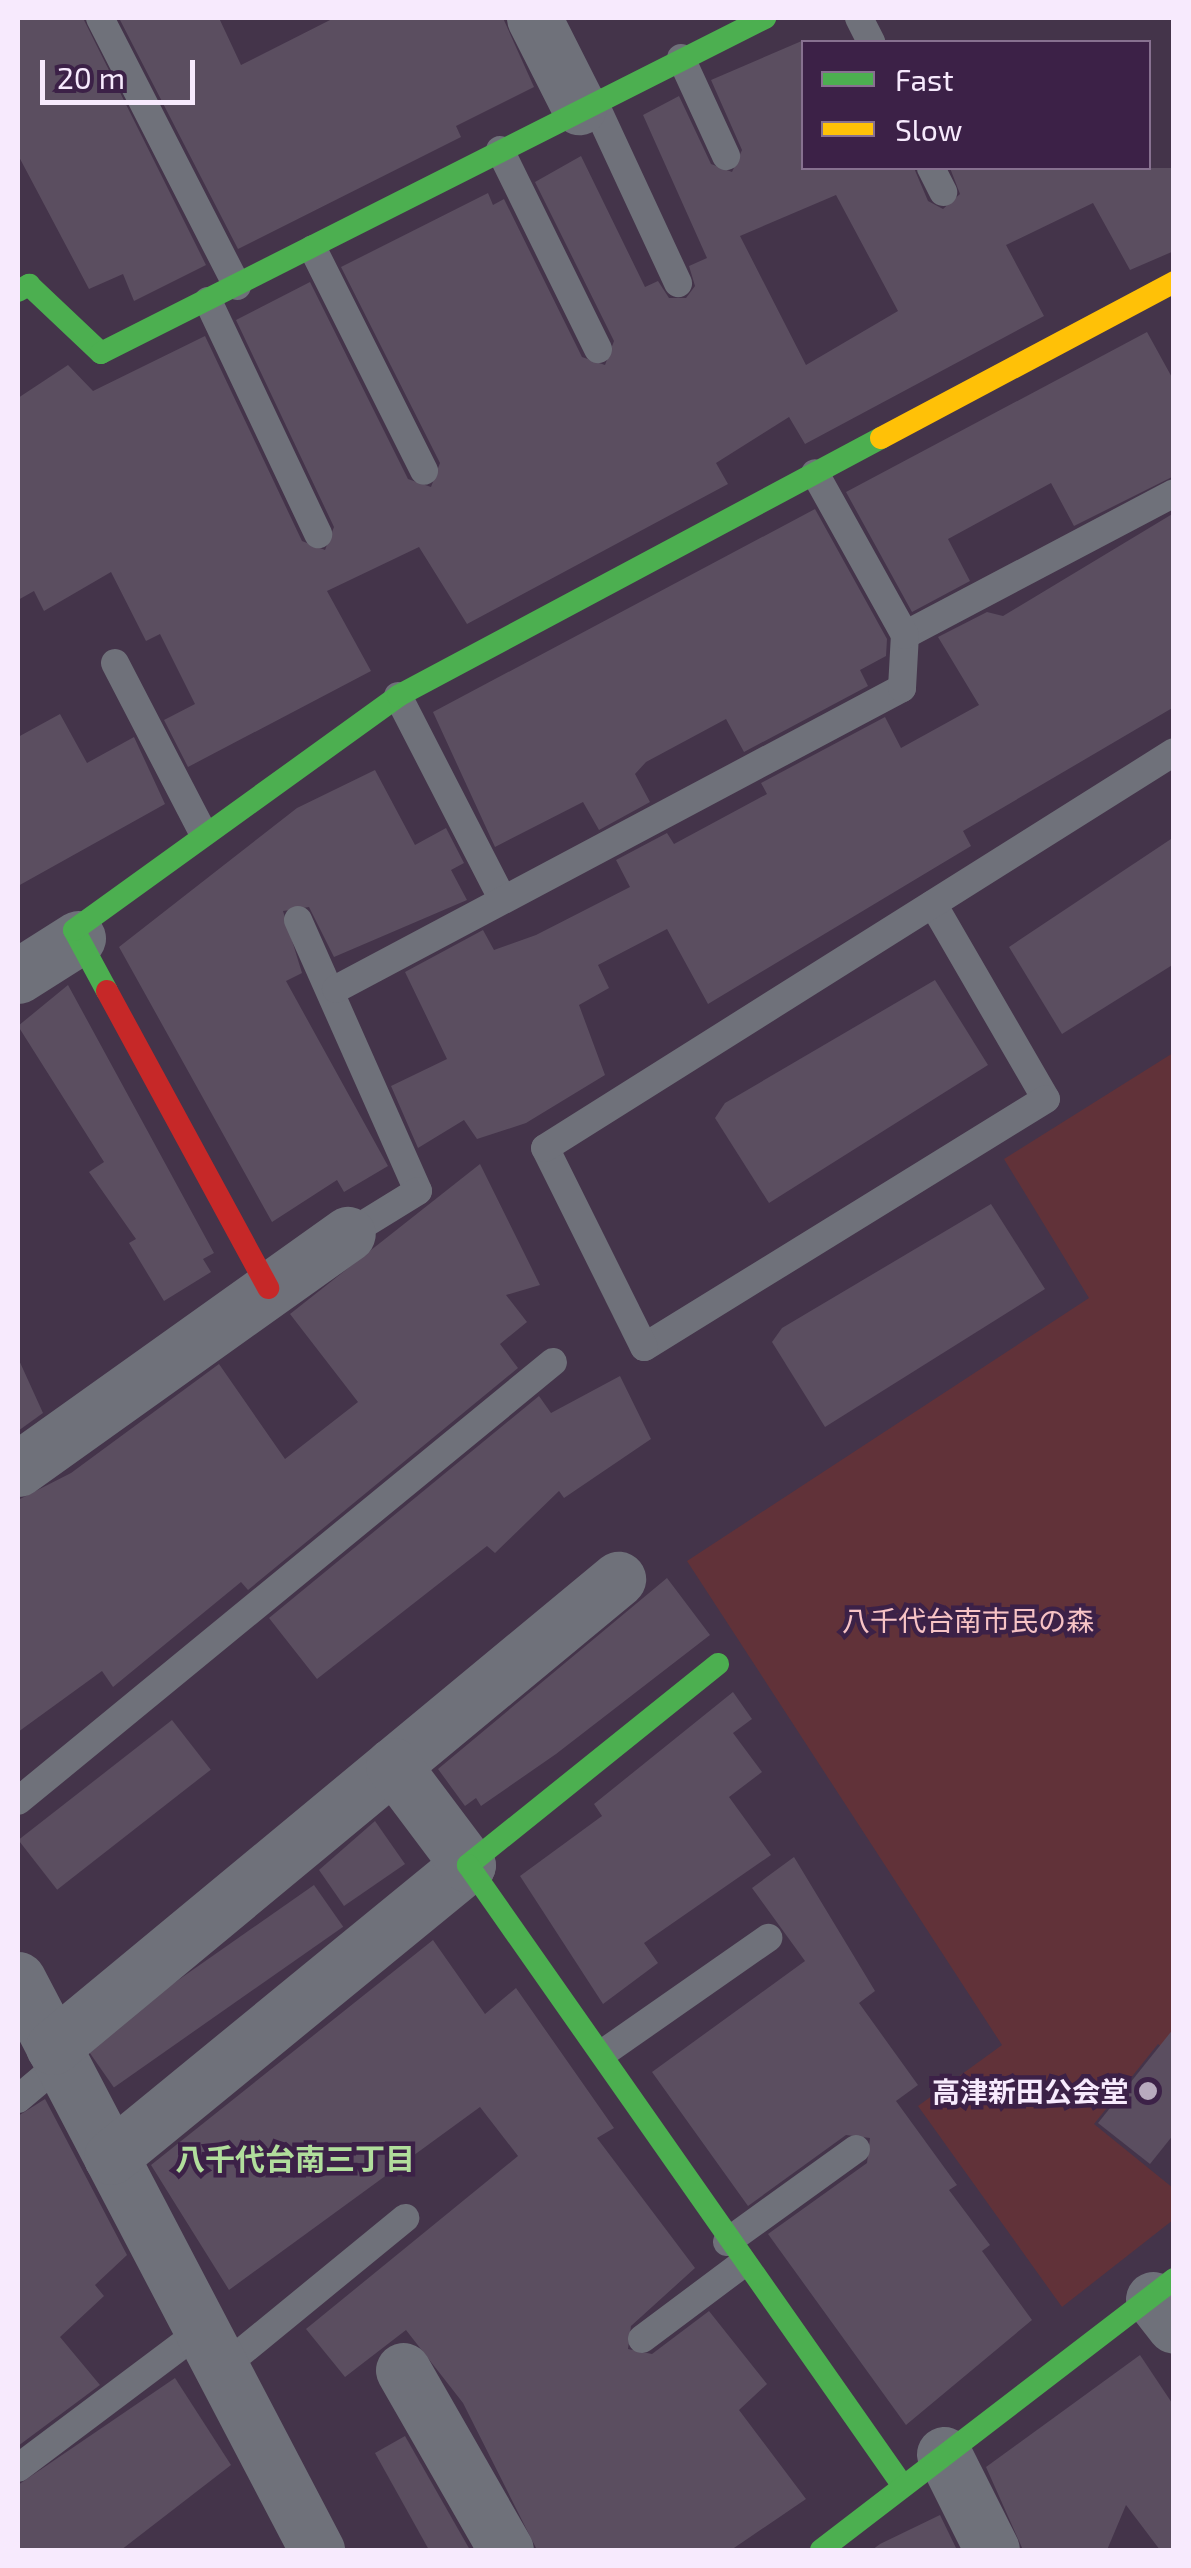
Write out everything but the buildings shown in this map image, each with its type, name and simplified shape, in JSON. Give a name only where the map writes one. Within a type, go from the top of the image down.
[{"type":"street","points":[[534,18],[586,103]]},
{"type":"street","points":[[18,291],[29,284],[102,353],[314,249],[586,103],[765,18]]},
{"type":"street","points":[[268,1288],[74,930],[202,831],[398,696],[1174,282]]},
{"type":"street","points":[[18,976],[78,938]]},
{"type":"street","points":[[18,1469],[117,1387],[348,1234]]},
{"type":"street","points":[[58,2055],[393,1765],[618,1580]]},
{"type":"street","points":[[111,2156],[718,1664]]},
{"type":"street","points":[[393,1765],[606,2051],[734,2253],[992,2550]]},
{"type":"street","points":[[18,1978],[317,2550]]},
{"type":"street","points":[[821,2550],[923,2470],[1167,2301]]},
{"type":"street","points":[[403,2370],[506,2550]]},
{"type":"lane","points":[[100,18],[237,286]]},
{"type":"lane","points":[[681,58],[726,156]]},
{"type":"lane","points":[[586,103],[678,283]]},
{"type":"lane","points":[[500,150],[598,349]]},
{"type":"lane","points":[[314,249],[424,471]]},
{"type":"lane","points":[[208,301],[318,534]]},
{"type":"lane","points":[[336,989],[902,688],[905,635],[814,473]]},
{"type":"lane","points":[[905,635],[1174,492]]},
{"type":"lane","points":[[114,664],[202,831]]},
{"type":"lane","points":[[398,696],[502,898]]},
{"type":"lane","points":[[933,904],[1046,1099],[644,1347],[545,1148],[1174,752]]},
{"type":"lane","points":[[298,920],[336,989],[418,1191],[348,1234]]},
{"type":"lane","points":[[18,1801],[553,1362]]},
{"type":"lane","points":[[606,2051],[768,1938]]},
{"type":"lane","points":[[18,2099],[58,2055]]},
{"type":"lane","points":[[642,2339],[734,2253],[856,2149]]},
{"type":"lane","points":[[18,2468],[212,2349],[405,2218]]},
{"type":"green space","name":"八千代台南市民の森","points":[[1173,1053],[1173,2055],[1158,2044],[1094,2124],[1173,2188],[1173,2220],[1062,2307],[918,2106],[1002,2045],[687,1561],[1089,1298],[1004,1159]]},
{"type":"traffic: fast","points":[[18,291],[29,285],[101,353],[765,18]]},
{"type":"traffic: fast","points":[[107,991],[74,930],[398,696],[881,438]]},
{"type":"traffic: fast","points":[[718,1664],[468,1865],[903,2486]]},
{"type":"traffic: fast","points":[[821,2550],[1174,2279]]},
{"type":"traffic: slow","points":[[881,438],[1174,282]]},
{"type":"traffic: jam","points":[[107,991],[268,1288]]},
{"type":"place","name":"高津新田公会堂","points":[[1148,2091]]},
{"type":"district","name":"八千代台南三丁目","points":[[295,2158]]}]
